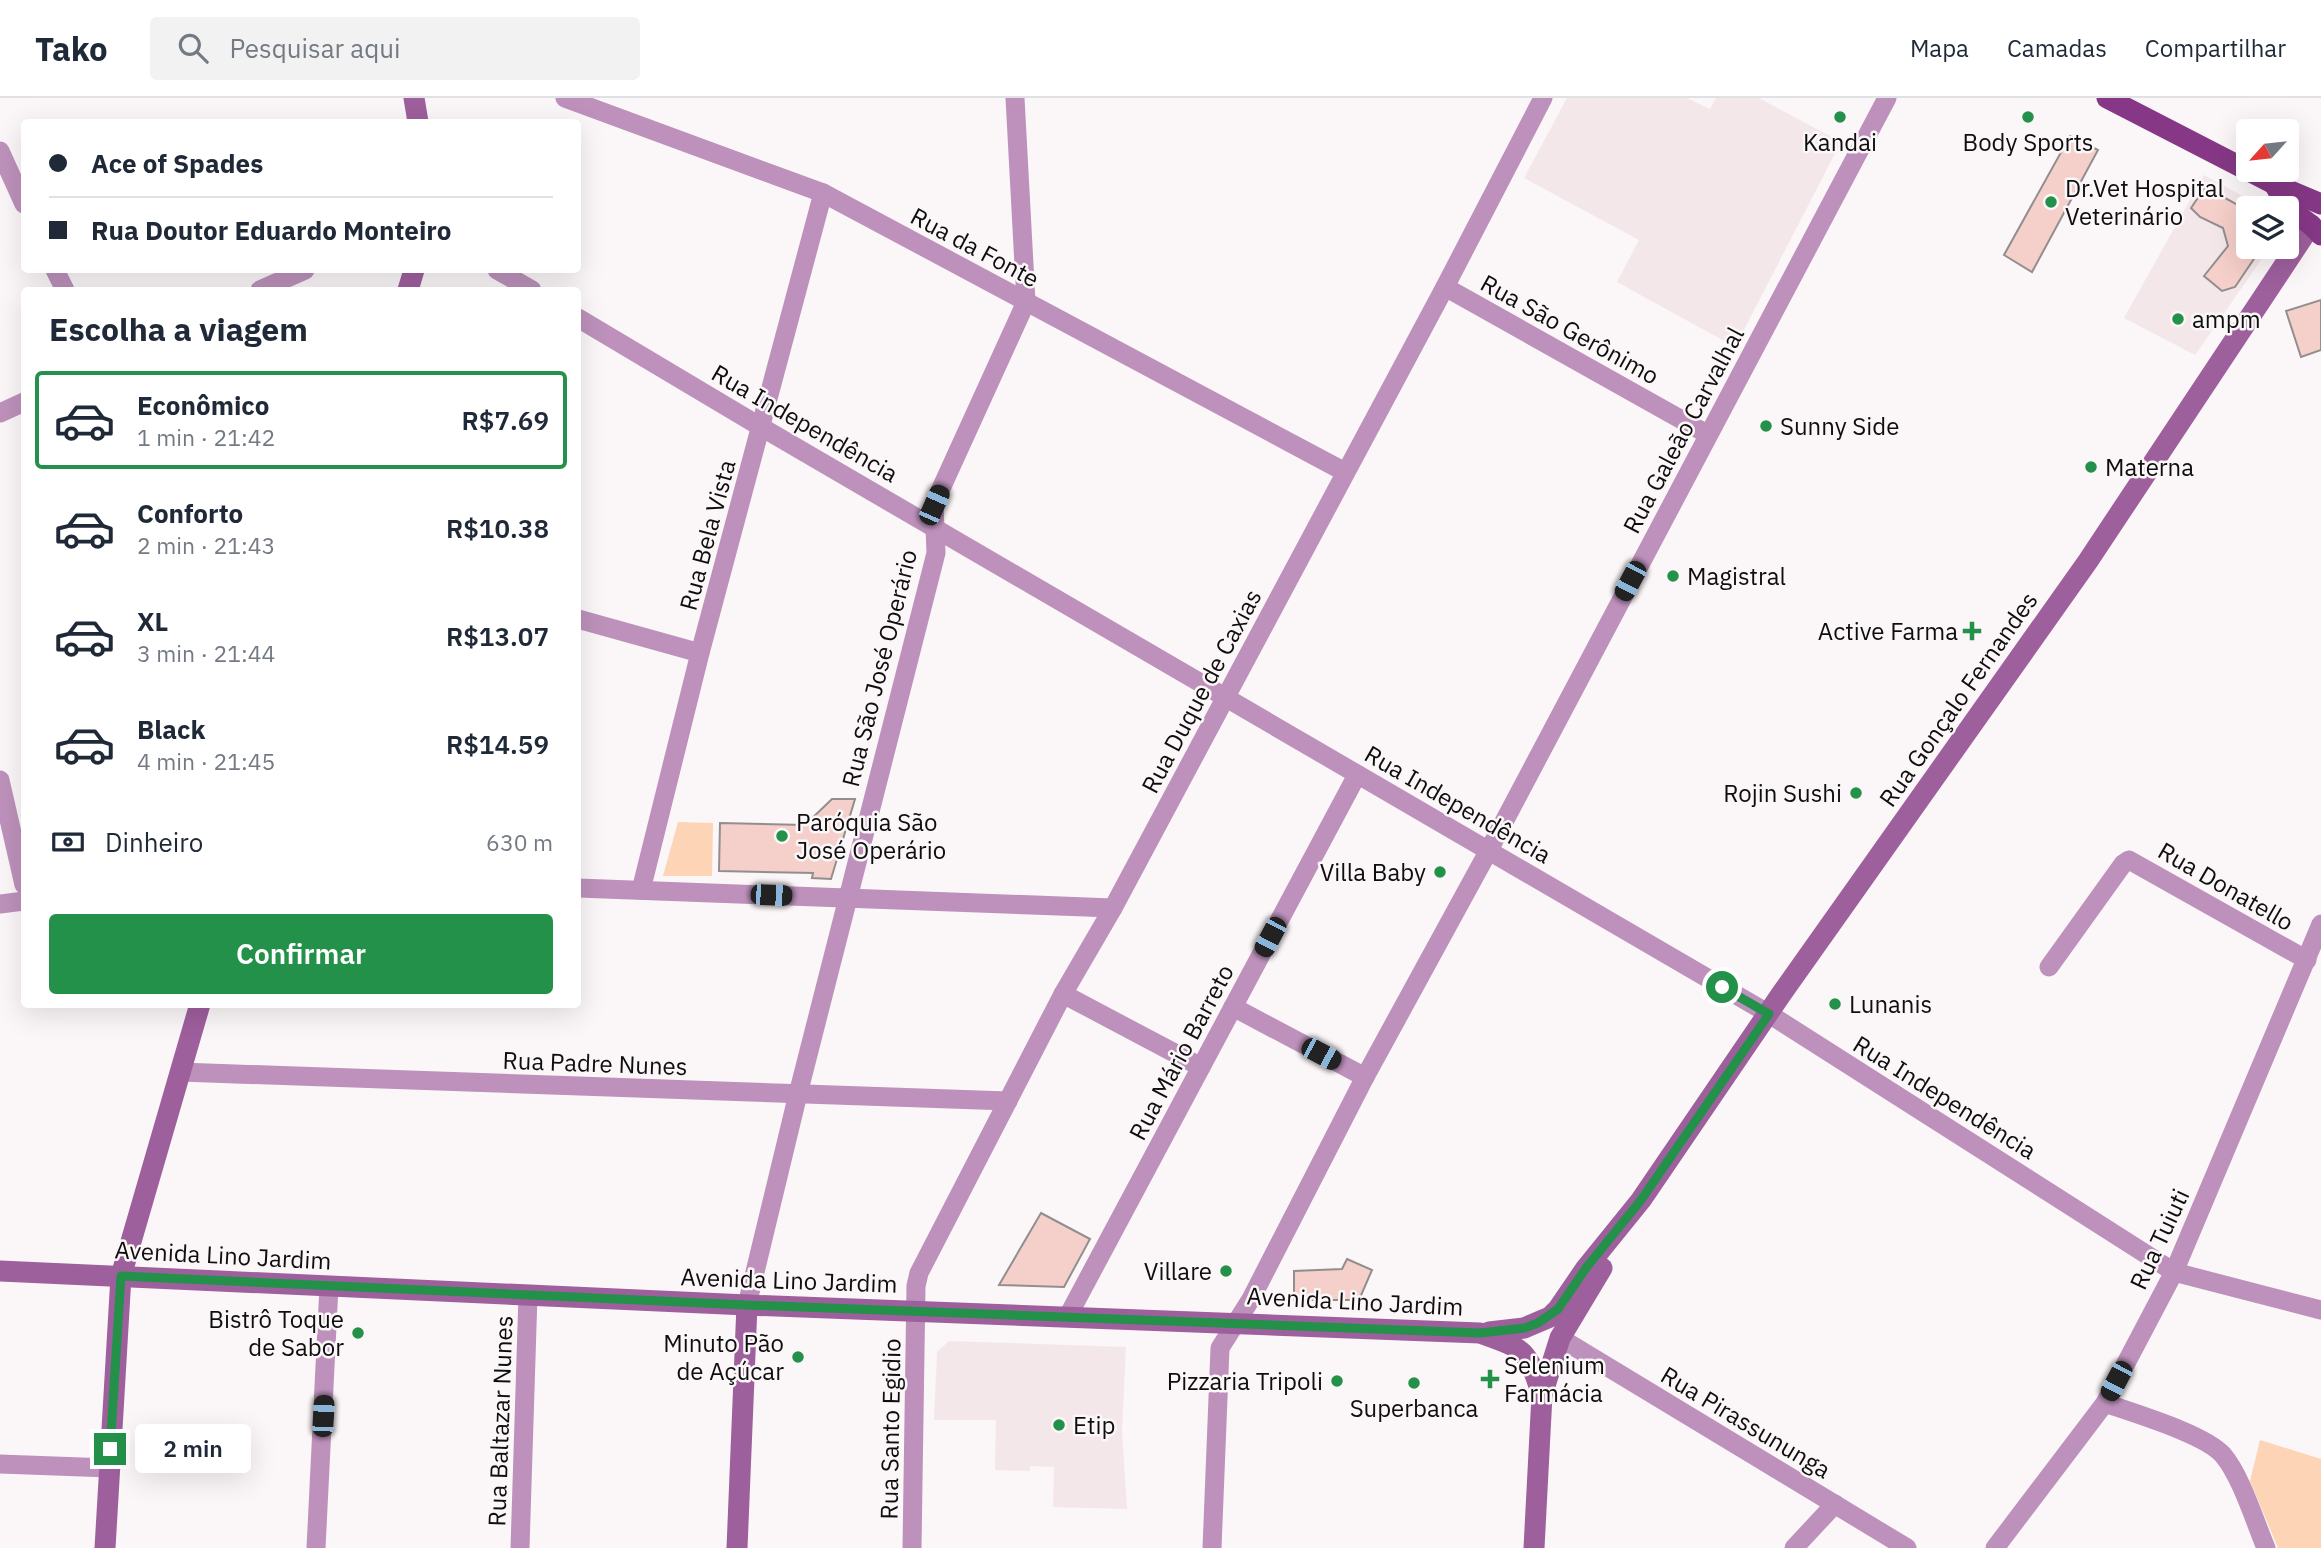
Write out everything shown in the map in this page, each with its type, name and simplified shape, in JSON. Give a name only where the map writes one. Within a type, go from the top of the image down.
[{"type":"main road","points":[[414,98],[418,119]]},
{"type":"main road","points":[[2107,98],[2274,184],[2321,204]]},
{"type":"main road","points":[[2274,184],[2288,208],[2318,226]]},
{"type":"main road","name":"Rua Gonçalo Fernandes","points":[[1534,1548],[1542,1395],[1560,1338],[1641,1200],[2088,561],[2318,226]]},
{"type":"main road","points":[[105,1548],[121,1276],[199,1008]]},
{"type":"main road","name":"Rua Gonçalo Fernandes","points":[[1480,1333],[1524,1328],[1550,1317],[1641,1200]]},
{"type":"main road","name":"Avenida Lino Jardim","points":[[0,1271],[747,1305],[1480,1333],[1509,1342],[1523,1352],[1533,1366],[1542,1395]]},
{"type":"main road","name":"Rua São José Operário","points":[[737,1548],[747,1305]]},
{"type":"street","name":"Rua da Fonte","points":[[565,98],[823,193],[1345,472]]},
{"type":"street","name":"Rua São José Operário","points":[[747,1305],[936,553],[934,505],[1026,302],[1015,98]]},
{"type":"street","name":"Rua Duque de Caxias","points":[[916,1311],[919,1273],[1063,994],[1113,908],[1543,98]]},
{"type":"street","name":"Rua Galeão Carvalhal","points":[[1212,1548],[1220,1348],[1251,1299],[1365,1077],[1489,850],[1887,98]]},
{"type":"street","points":[[0,151],[21,197]]},
{"type":"street","name":"Rua Bela Vista","points":[[641,890],[700,653],[823,193]]},
{"type":"street","points":[[267,287],[298,273]]},
{"type":"street","points":[[502,273],[527,287]]},
{"type":"street","name":"Rua São Gerônimo","points":[[1445,287],[1707,434]]},
{"type":"street","name":"Rua Independência","points":[[581,319],[761,427],[1769,1014],[2174,1272],[2321,1310]]},
{"type":"street","points":[[0,413],[21,403]]},
{"type":"street","points":[[581,621],[700,653]]},
{"type":"street","name":"Rua Mário Barreto","points":[[1068,1316],[1357,775]]},
{"type":"street","points":[[0,780],[21,872]]},
{"type":"street","name":"Rua Donatello","points":[[2049,967],[2123,864],[2129,860],[2307,960]]},
{"type":"street","points":[[581,888],[1113,908]]},
{"type":"street","points":[[0,904],[21,901]]},
{"type":"street","name":"Rua Tuiuti","points":[[1995,1548],[2105,1403],[2174,1272],[2321,924]]},
{"type":"street","points":[[1063,994],[1201,1067]]},
{"type":"street","points":[[1233,1007],[1365,1077]]},
{"type":"street","name":"Rua Padre Nunes","points":[[180,1072],[1008,1101]]},
{"type":"street","points":[[316,1548],[329,1286]]},
{"type":"street","name":"Rua Baltazar Nunes","points":[[520,1548],[528,1295]]},
{"type":"street","name":"Rua Santo Egidio","points":[[912,1548],[916,1311]]},
{"type":"street","name":"Rua Pirassununga","points":[[1560,1338],[1907,1548]]},
{"type":"street","points":[[2105,1403],[2195,1436],[2216,1448],[2231,1466],[2266,1548]]},
{"type":"street","points":[[0,1464],[109,1468]]},
{"type":"street","points":[[1794,1548],[1835,1504]]},
{"type":"shaded area","points":[[1567,98],[1687,98],[1710,109],[1716,98],[1759,98],[1841,142],[1735,347],[1617,282],[1639,240],[1524,178]]},
{"type":"shaded area","points":[[2204,175],[2243,196],[2236,196],[2236,259],[2262,259],[2195,355],[2124,318]]},
{"type":"shaded area","points":[[678,822],[713,823],[712,876],[663,876]]},
{"type":"shaded area","name":"Etip","points":[[949,1341],[1126,1347],[1122,1430],[1127,1509],[1053,1507],[1054,1467],[1030,1466],[1030,1471],[995,1470],[996,1420],[934,1420],[937,1352]]},
{"type":"shaded area","points":[[2260,1440],[2321,1459],[2321,1548],[2278,1548],[2250,1481]]},
{"type":"building","name":"Dr.Vet Hospital Veterinário","points":[[2070,136],[2098,150],[2032,272],[2004,255]]},
{"type":"building","points":[[2205,187],[2236,204],[2236,259],[2254,259],[2235,287],[2222,291],[2204,276],[2228,246],[2223,228],[2200,217],[2191,208]]},
{"type":"building","points":[[2321,300],[2321,350],[2301,357],[2286,311]]},
{"type":"building","name":"Paróquia São José Operário","points":[[832,799],[855,799],[831,879],[812,878],[813,873],[719,871],[720,823],[805,825]]},
{"type":"building","points":[[1041,1213],[1090,1239],[1064,1287],[999,1285]]},
{"type":"building","points":[[1347,1259],[1372,1270],[1359,1300],[1294,1300],[1294,1271],[1342,1269]]},
{"type":"place","name":"Kandai","points":[[1840,117]]},
{"type":"place","name":"Body Sports","points":[[2028,117]]},
{"type":"place","name":"Dr.Vet Hospital Veterinário","points":[[2051,202]]},
{"type":"place","name":"ampm","points":[[2178,319]]},
{"type":"place","name":"Sunny Side","points":[[1766,426]]},
{"type":"place","name":"Materna","points":[[2091,467]]},
{"type":"place","name":"Magistral","points":[[1673,576]]},
{"type":"place","name":"Active Farma","points":[[1972,631]]},
{"type":"place","name":"Rojin Sushi","points":[[1856,793]]},
{"type":"place","name":"Paróquia São José Operário","points":[[782,836]]},
{"type":"place","name":"Villa Baby","points":[[1440,872]]},
{"type":"place","name":"Lunanis","points":[[1835,1004]]},
{"type":"place","name":"Villare","points":[[1226,1271]]},
{"type":"place","name":"Bistrô Toque de Sabor","points":[[358,1333]]},
{"type":"place","name":"Minuto Pão de Açúcar","points":[[798,1357]]},
{"type":"place","name":"Selenium Farmácia","points":[[1490,1379]]},
{"type":"place","name":"Pizzaria Tripoli","points":[[1337,1381]]},
{"type":"place","name":"Superbanca","points":[[1414,1383]]},
{"type":"place","name":"Etip","points":[[1059,1425]]},
{"type":"route","points":[[110,1449],[121,1276],[747,1305],[1480,1333],[1524,1328],[1550,1317],[1558,1309],[1586,1268],[1641,1200],[1769,1014],[1722,987]]}]
